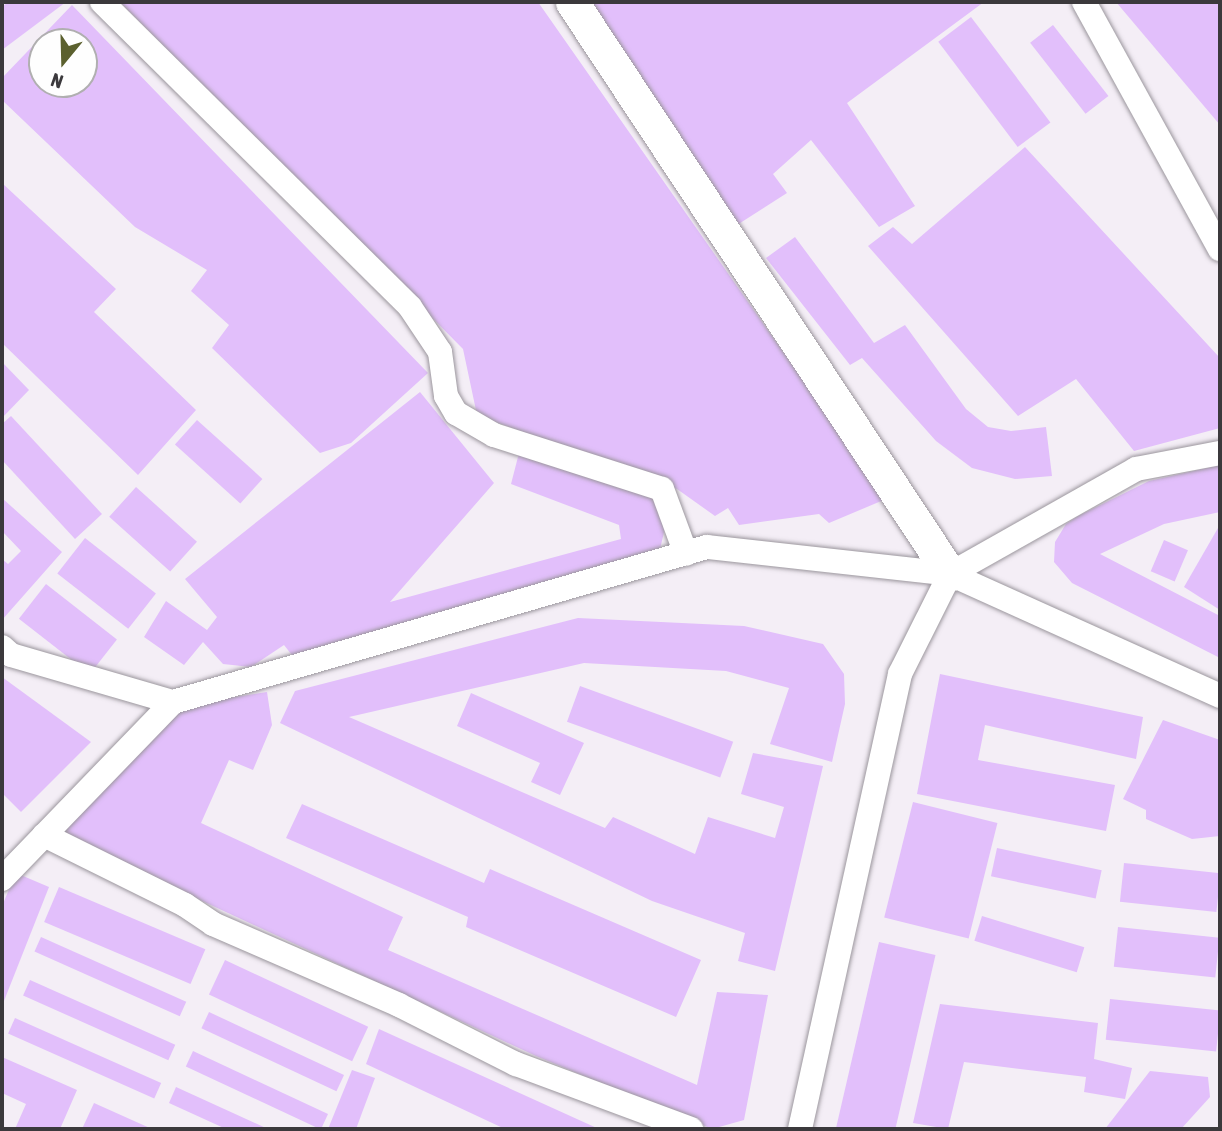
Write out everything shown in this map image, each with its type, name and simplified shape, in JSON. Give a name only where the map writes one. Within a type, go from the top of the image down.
[{"type":"street","points":[[102,2],[410,307],[440,352],[446,396],[456,413],[494,435],[662,489],[686,554]]},
{"type":"street","points":[[572,2],[950,574]]},
{"type":"street","points":[[1084,2],[1220,249]]},
{"type":"street","points":[[800,1129],[900,674],[950,574],[1136,469],[1220,453]]},
{"type":"street","points":[[2,878],[173,702],[707,547],[950,574],[1220,696]]},
{"type":"street","points":[[2,648],[11,654],[173,702]]},
{"type":"street","points":[[44,835],[185,905],[213,924],[399,1005],[516,1064],[691,1129]]},
{"type":"building","points":[[8,2],[66,2],[2,50],[2,7]]},
{"type":"building","points":[[120,2],[538,2],[886,499],[829,523],[819,514],[739,525],[728,508],[715,516],[677,489],[477,415],[463,349]]},
{"type":"building","points":[[589,2],[984,2],[847,103],[915,206],[879,227],[811,140],[773,174],[787,193],[737,225]]},
{"type":"building","points":[[1116,2],[1220,2],[1220,125]]},
{"type":"building","points":[[72,5],[94,28],[50,28]]},
{"type":"building","points":[[971,17],[1050,122],[1018,147],[938,42]]},
{"type":"building","points":[[1053,25],[1108,96],[1086,114],[1030,43]]},
{"type":"building","points":[[98,32],[428,373],[351,443],[320,453],[212,348],[229,325],[191,291],[207,270],[135,227],[2,100],[2,78],[28,51],[28,98],[98,98]]},
{"type":"building","points":[[1025,147],[1220,358],[1220,428],[1134,451],[1076,379],[1018,416],[868,246],[893,227],[912,244]]},
{"type":"building","points":[[2,183],[116,289],[94,312],[196,410],[138,475],[2,343]]},
{"type":"building","points":[[795,237],[874,343],[905,325],[966,409],[988,427],[1011,431],[1046,427],[1052,476],[1015,479],[972,468],[936,441],[862,358],[850,365],[766,258]]},
{"type":"building","points":[[2,362],[29,390],[2,418]]},
{"type":"building","points":[[420,392],[494,483],[390,602],[621,539],[619,525],[511,484],[519,453],[658,500],[667,520],[659,553],[295,659],[284,645],[251,667],[223,664],[203,642],[184,665],[144,637],[166,601],[207,630],[217,617],[185,579]]},
{"type":"building","points":[[11,416],[102,514],[75,539],[2,460],[2,424]]},
{"type":"building","points":[[197,420],[262,479],[240,503],[175,445]]},
{"type":"building","points":[[1220,465],[1220,512],[1164,524],[1100,554],[1220,616],[1220,658],[1072,583],[1054,562],[1055,542],[1066,524],[1078,516],[1149,481]]},
{"type":"building","points":[[136,487],[197,542],[170,572],[109,517]]},
{"type":"building","points":[[2,498],[62,552],[2,620],[2,559],[8,564],[21,551],[2,531]]},
{"type":"building","points":[[1218,528],[1220,529],[1220,610],[1184,587]]},
{"type":"building","points":[[85,538],[156,593],[128,629],[57,573]]},
{"type":"building","points":[[1164,540],[1188,550],[1175,581],[1151,571]]},
{"type":"building","points":[[46,584],[117,639],[90,674],[19,619]]},
{"type":"building","points":[[578,618],[744,626],[823,644],[844,674],[845,704],[832,762],[770,744],[789,688],[726,671],[584,663],[349,717],[605,828],[613,817],[695,854],[708,817],[775,838],[784,807],[741,794],[753,753],[823,766],[775,971],[738,961],[745,933],[652,901],[280,723],[295,691]]},
{"type":"building","points":[[940,674],[1143,717],[1136,759],[985,725],[978,760],[1115,785],[1106,831],[917,794]]},
{"type":"building","points":[[2,677],[91,742],[21,812],[2,793]]},
{"type":"building","points":[[580,686],[733,742],[720,777],[567,722]]},
{"type":"building","points":[[267,692],[272,725],[253,770],[229,760],[201,823],[403,917],[388,950],[697,1085],[717,992],[768,995],[744,1120],[712,1129],[536,1056],[56,833],[177,706]]},
{"type":"building","points":[[471,693],[584,743],[560,795],[531,782],[540,763],[457,726]]},
{"type":"building","points":[[1163,720],[1220,740],[1220,836],[1192,839],[1146,819],[1146,810],[1123,799]]},
{"type":"building","points":[[913,802],[997,823],[969,939],[884,917]]},
{"type":"building","points":[[302,804],[484,883],[490,869],[701,960],[676,1017],[466,927],[468,917],[286,838]]},
{"type":"building","points":[[997,848],[1102,870],[1096,899],[991,876]]},
{"type":"building","points":[[1124,863],[1220,873],[1216,912],[1120,902]]},
{"type":"building","points":[[16,873],[49,887],[2,1006],[2,906]]},
{"type":"building","points":[[59,887],[205,949],[191,984],[44,922]]},
{"type":"building","points":[[982,916],[1084,947],[1077,972],[974,941]]},
{"type":"building","points":[[1118,927],[1219,938],[1215,977],[1114,967]]},
{"type":"building","points":[[41,937],[186,1002],[180,1016],[34,952]]},
{"type":"building","points":[[879,942],[936,955],[895,1129],[836,1129]]},
{"type":"building","points":[[225,960],[368,1027],[352,1061],[209,994]]},
{"type":"building","points":[[30,980],[175,1045],[168,1060],[23,996]]},
{"type":"building","points":[[1110,999],[1220,1011],[1216,1051],[1106,1040]]},
{"type":"building","points":[[940,1004],[1098,1023],[1094,1059],[1132,1068],[1125,1099],[1084,1092],[1086,1077],[964,1062],[948,1129],[913,1123]]},
{"type":"building","points":[[209,1012],[344,1075],[336,1091],[201,1028]]},
{"type":"building","points":[[15,1018],[161,1083],[154,1099],[8,1034]]},
{"type":"building","points":[[379,1029],[599,1129],[505,1129],[366,1064]]},
{"type":"building","points":[[193,1051],[328,1114],[320,1129],[186,1066]]},
{"type":"building","points":[[2,1057],[77,1090],[60,1129],[15,1129],[26,1104],[2,1093]]},
{"type":"building","points":[[352,1070],[375,1078],[356,1129],[328,1129]]},
{"type":"building","points":[[1150,1071],[1208,1077],[1210,1097],[1181,1129],[1105,1129]]},
{"type":"building","points":[[176,1087],[268,1129],[226,1129],[169,1103]]},
{"type":"building","points":[[94,1103],[152,1129],[82,1129]]}]
